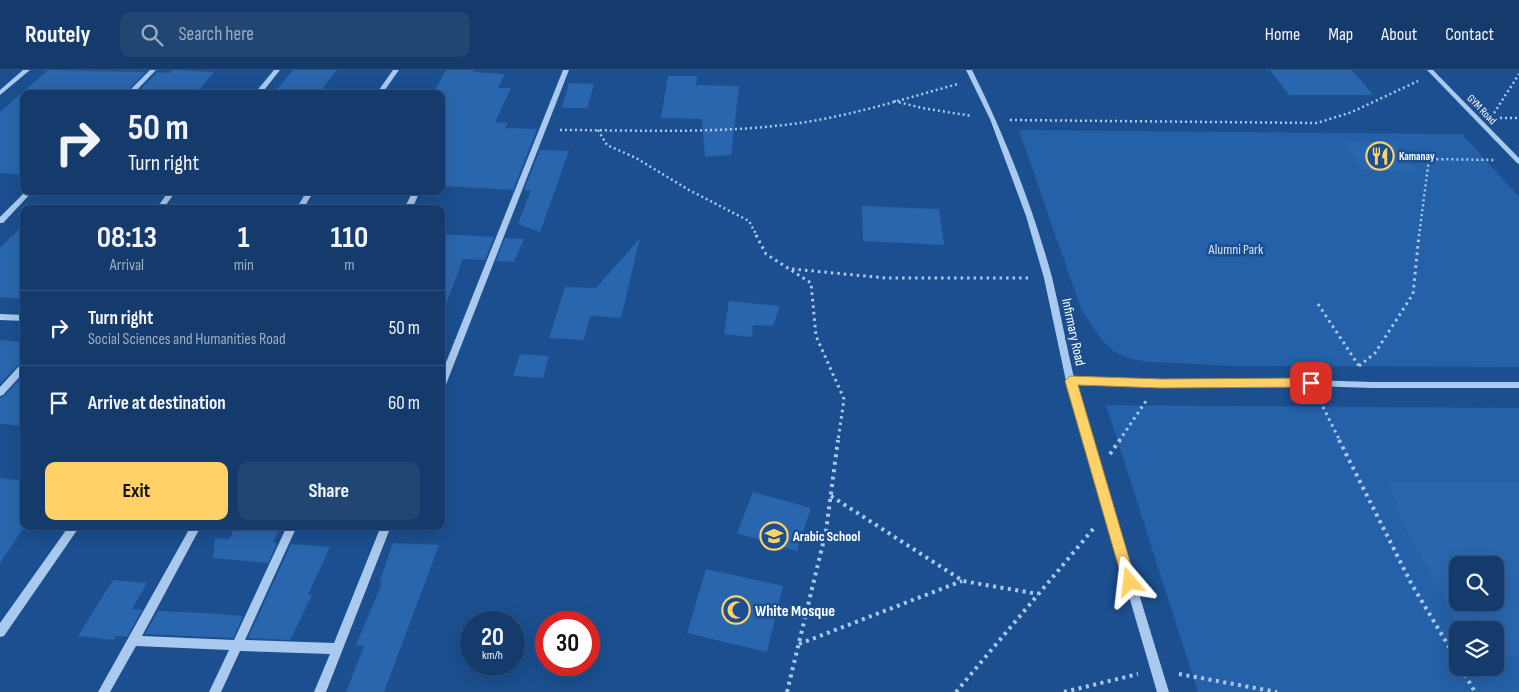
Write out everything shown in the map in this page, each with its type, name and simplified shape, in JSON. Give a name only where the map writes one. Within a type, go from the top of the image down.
[{"type":"street","points":[[0,92],[27,70]]},
{"type":"street","points":[[133,90],[154,70]]},
{"type":"street","points":[[260,90],[277,70]]},
{"type":"street","points":[[383,90],[396,70]]},
{"type":"street","points":[[445,376],[566,70]]},
{"type":"street","name":"Infirmary Road","points":[[969,70],[993,119],[1030,216],[1048,278],[1070,381],[1163,692]]},
{"type":"street","name":"GYM Road","points":[[1433,73],[1518,162]]},
{"type":"street","points":[[0,221],[26,195]]},
{"type":"street","points":[[162,205],[170,195]]},
{"type":"street","points":[[0,317],[20,318]]},
{"type":"street","points":[[445,357],[452,358]]},
{"type":"street","points":[[0,393],[20,370]]},
{"type":"street","points":[[1070,381],[1519,385]]},
{"type":"street","points":[[0,632],[72,530]]},
{"type":"street","points":[[104,692],[194,530]]},
{"type":"street","points":[[215,692],[290,530]]},
{"type":"street","points":[[320,692],[384,530]]},
{"type":"street","points":[[133,641],[337,649]]},
{"type":"path","points":[[894,101],[922,108],[993,119],[1316,123],[1352,112],[1433,73]]},
{"type":"path","points":[[1491,118],[1519,74]]},
{"type":"path","points":[[542,130],[671,131],[748,128],[826,119],[974,80]]},
{"type":"path","points":[[598,130],[607,145],[636,158],[689,190],[749,221],[766,254],[811,283],[816,336],[844,399],[826,531],[787,692]]},
{"type":"path","points":[[1359,366],[1375,353],[1413,294],[1429,159],[1518,162]]},
{"type":"path","points":[[790,269],[886,278],[1048,278]]},
{"type":"path","points":[[1318,304],[1372,385]]},
{"type":"path","points":[[1099,476],[1122,435],[1144,402],[1161,383]]},
{"type":"path","points":[[1311,383],[1411,583],[1449,647]]},
{"type":"path","points":[[831,496],[963,581],[1039,594]]},
{"type":"path","points":[[956,692],[1108,511]]},
{"type":"path","points":[[799,644],[963,581]]},
{"type":"path","points":[[1064,692],[1156,670],[1277,692]]},
{"type":"path","points":[[1466,676],[1476,692]]},
{"type":"green space","name":"Alumni Park","points":[[1019,130],[1462,134],[1519,197],[1519,367],[1236,366],[1147,362],[1128,358],[1113,351],[1101,339],[1081,309]]},
{"type":"green space","points":[[1106,405],[1519,408],[1519,692],[1198,692]]},
{"type":"building","points":[[48,70],[146,72],[128,90],[25,90]]},
{"type":"building","points":[[172,70],[214,72],[198,90],[140,90],[157,72],[170,73]]},
{"type":"building","points":[[293,70],[337,70],[321,90],[276,90]]},
{"type":"building","points":[[446,70],[474,70],[473,72],[505,74],[498,88],[511,88],[495,122],[508,123],[505,128],[537,129],[513,190],[445,186],[445,90],[435,90]]},
{"type":"building","points":[[1270,70],[1352,70],[1373,95],[1289,95]]},
{"type":"building","points":[[668,76],[697,76],[696,85],[739,86],[731,155],[705,157],[702,119],[661,118]]},
{"type":"building","points":[[569,83],[594,84],[587,108],[562,108]]},
{"type":"building","points":[[20,94],[20,175],[0,173],[0,112]]},
{"type":"building","name":"Kamanay","points":[[1344,141],[1396,143],[1416,172],[1362,170]]},
{"type":"building","points":[[540,150],[569,151],[540,232],[518,224],[531,190],[524,190]]},
{"type":"building","points":[[862,206],[939,209],[944,245],[863,241]]},
{"type":"building","points":[[20,228],[20,299],[0,297],[0,248]]},
{"type":"building","points":[[445,234],[494,237],[485,260],[463,259],[445,307]]},
{"type":"building","points":[[505,238],[524,239],[514,262],[496,261]]},
{"type":"building","points":[[640,238],[621,318],[590,316],[584,340],[549,338],[565,287],[596,288]]},
{"type":"building","points":[[729,301],[780,306],[773,326],[753,325],[752,337],[724,334]]},
{"type":"building","points":[[0,340],[20,342],[20,363],[0,384]]},
{"type":"building","points":[[520,354],[549,356],[543,378],[513,376]]},
{"type":"building","points":[[20,379],[20,426],[0,424],[0,398]]},
{"type":"building","points":[[0,478],[20,480],[20,530],[22,530],[0,563]]},
{"type":"building","points":[[1387,483],[1519,483],[1519,657],[1504,657],[1504,621],[1456,621],[1451,611],[1504,611],[1504,556],[1449,556],[1449,608],[1394,507],[1401,507]]},
{"type":"building","name":"Arabic School","points":[[753,492],[811,508],[797,551],[737,533]]},
{"type":"building","points":[[234,530],[279,530],[273,542],[277,543],[268,563],[213,558],[215,538],[229,539]]},
{"type":"building","points":[[393,543],[439,545],[384,692],[346,692],[364,646],[356,645],[382,583],[379,583]]},
{"type":"building","points":[[291,544],[330,547],[308,595],[312,595],[290,640],[248,638]]},
{"type":"building","name":"White Mosque","points":[[706,569],[783,586],[767,652],[687,633]]},
{"type":"building","points":[[113,580],[147,583],[132,609],[142,610],[127,637],[116,636],[114,640],[78,636]]},
{"type":"building","points":[[158,611],[243,616],[233,638],[145,634]]},
{"type":"place","name":"Kamanay","points":[[1380,156]]},
{"type":"place","name":"Arabic School","points":[[774,536]]},
{"type":"place","name":"White Mosque","points":[[736,610]]},
{"type":"route","points":[[1130,582],[1070,381],[1311,383]]}]
